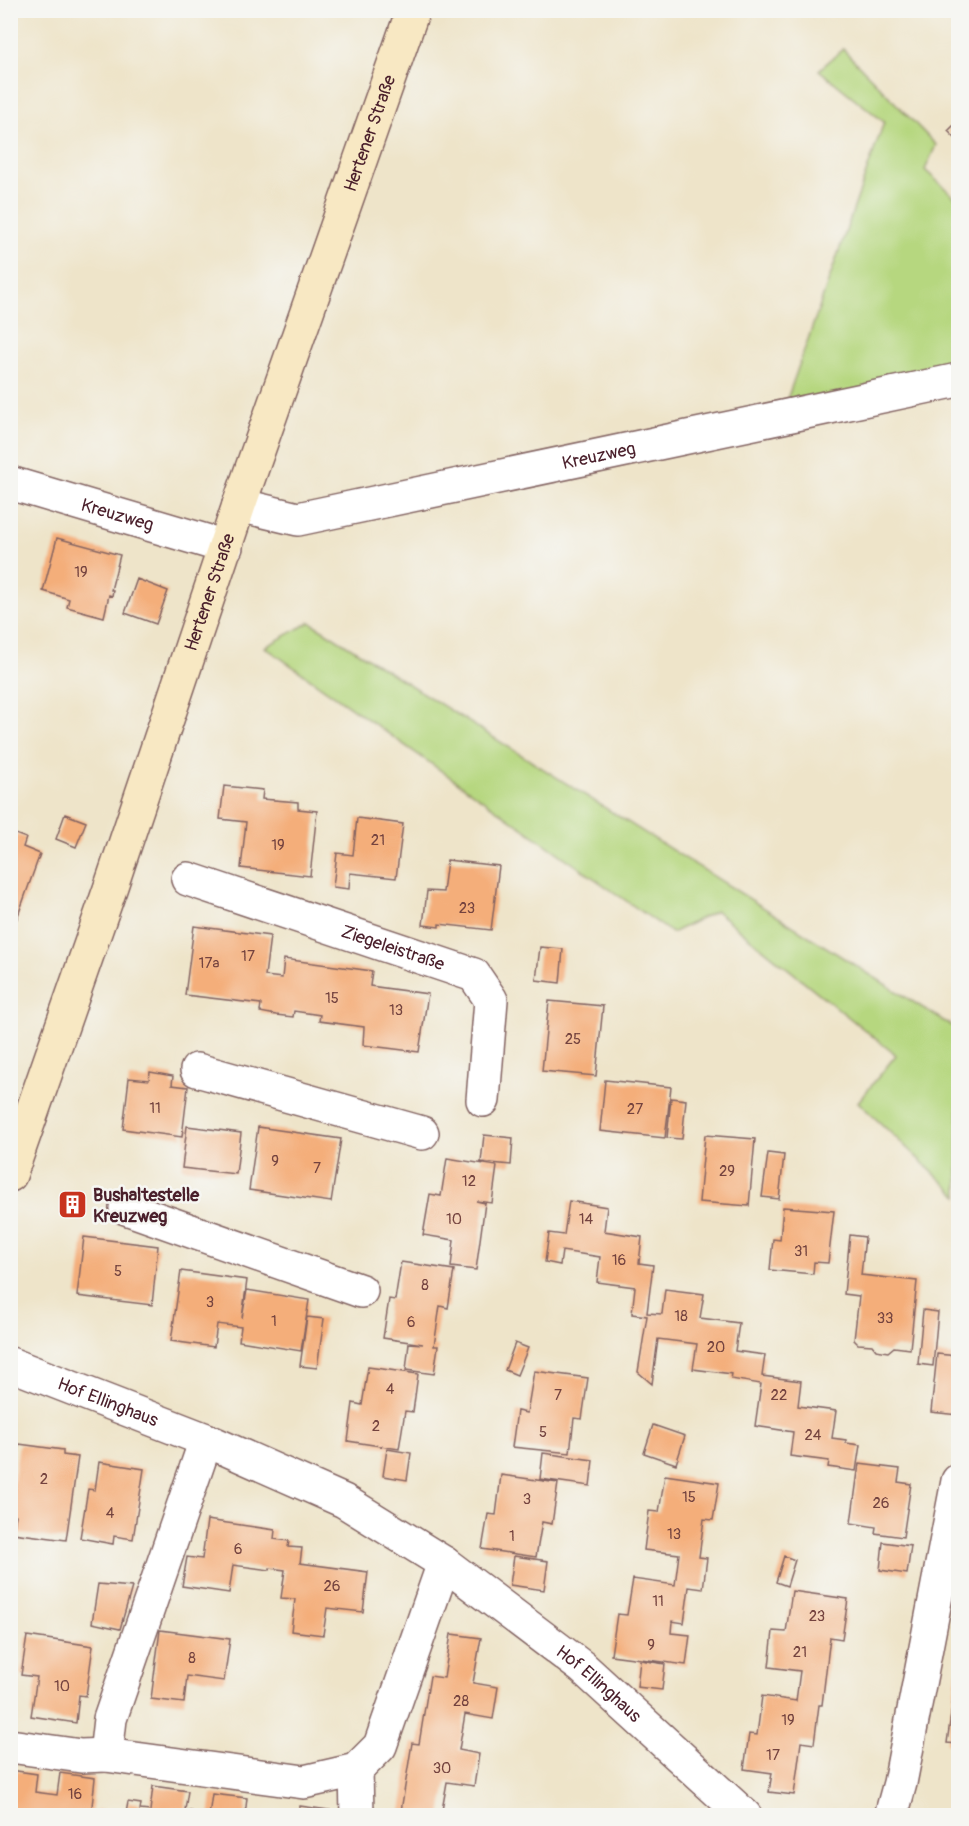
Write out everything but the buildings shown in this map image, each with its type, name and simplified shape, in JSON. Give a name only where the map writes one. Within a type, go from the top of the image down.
[{"type":"main road","name":"Hertener Straße","points":[[10,1175],[110,889],[239,505],[413,10]]},
{"type":"street","name":"Kreuzweg","points":[[239,505],[298,519],[958,380]]},
{"type":"street","name":"Kreuzweg","points":[[10,483],[226,547]]},
{"type":"street","name":"Ziegeleistraße","points":[[188,879],[474,975],[490,1000],[483,1100]]},
{"type":"street","points":[[197,1070],[422,1133]]},
{"type":"street","points":[[126,1208],[361,1291]]},
{"type":"street","name":"Hof Ellinghaus","points":[[10,1364],[206,1440],[344,1502],[444,1563],[582,1668],[746,1815]]},
{"type":"street","points":[[106,1755],[110,1719],[206,1440]]},
{"type":"street","points":[[891,1815],[900,1783],[958,1481]]},
{"type":"street","points":[[10,1746],[81,1756],[106,1755],[304,1782],[356,1770],[380,1746],[444,1563]]},
{"type":"street","points":[[356,1770],[357,1815]]},
{"type":"green space","points":[[843,49],[936,145],[925,170],[958,200],[958,374],[783,411],[884,122],[819,70]]},
{"type":"green space","points":[[310,622],[958,1030],[958,1196],[858,1102],[896,1055],[716,911],[672,933],[265,647]]},
{"type":"place","name":"Bushaltestelle Kreuzweg","points":[[72,1205]]}]
